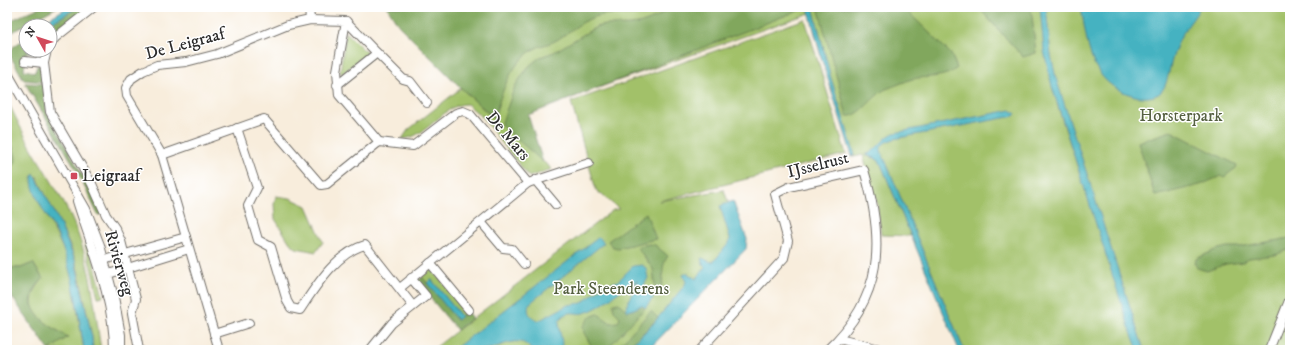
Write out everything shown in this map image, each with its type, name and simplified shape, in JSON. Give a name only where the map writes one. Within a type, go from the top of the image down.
[{"type":"street","points":[[58,35],[94,7]]},
{"type":"street","points":[[309,7],[310,20]]},
{"type":"street","name":"De Leigraaf","points":[[219,350],[162,155],[127,96],[126,88],[131,79],[143,71],[157,65],[186,62],[217,54],[288,25],[310,20],[346,21]]},
{"type":"street","points":[[346,21],[402,79],[410,81],[427,103]]},
{"type":"street","points":[[162,155],[264,118],[321,185],[327,184],[379,142],[339,95],[337,71],[346,21]]},
{"type":"street","points":[[337,85],[377,53]]},
{"type":"street","points":[[45,58],[44,63],[50,112],[92,184],[106,215],[115,228],[125,254],[136,299],[132,313],[140,350]]},
{"type":"street","points":[[25,61],[44,63]]},
{"type":"street","name":"Rivierweg","points":[[7,72],[73,189],[101,261],[114,350]]},
{"type":"street","name":"De Mars","points":[[379,142],[414,146],[456,113],[463,111],[470,114],[532,182]]},
{"type":"street","points":[[237,128],[257,188],[248,206],[258,240],[271,247],[287,301],[291,308],[300,310],[324,273],[358,247],[365,245],[413,306]]},
{"type":"street","name":"De Mars","points":[[400,288],[532,182],[589,163]]},
{"type":"street","name":"IJsselrust","points":[[700,350],[784,258],[788,240],[775,194],[789,187],[864,170],[875,210],[878,238],[876,266],[866,299],[855,319],[839,339],[827,350]]},
{"type":"street","points":[[532,182],[556,205]]},
{"type":"street","points":[[481,222],[503,248],[512,249],[524,264]]},
{"type":"street","points":[[101,261],[186,237]]},
{"type":"street","points":[[104,275],[190,249]]},
{"type":"street","points":[[430,263],[468,310]]},
{"type":"street","name":"Rivierweg","points":[[104,275],[118,314],[121,350]]},
{"type":"street","points":[[370,350],[392,323],[426,296],[411,278]]},
{"type":"street","points":[[1269,350],[1290,298]]},
{"type":"street","points":[[214,334],[249,324]]},
{"type":"street","points":[[839,339],[884,350]]},
{"type":"green space","points":[[40,7],[57,7],[37,18],[18,18],[18,29],[7,35],[7,22]]},
{"type":"green space","points":[[78,7],[91,7],[58,33],[58,19]]},
{"type":"green space","points":[[387,7],[655,7],[641,13],[609,14],[590,19],[557,40],[534,49],[519,62],[508,79],[494,118],[461,88],[399,26]]},
{"type":"green space","name":"Horsterpark","points":[[389,7],[1290,7],[1290,350],[1144,350],[1062,102],[1057,104],[1138,350],[964,350],[880,150],[867,154],[867,156],[875,158],[880,162],[911,236],[881,235],[877,203],[863,155],[854,157],[810,13],[504,121],[503,120],[501,125],[552,169],[529,177],[481,116],[467,104],[459,105],[451,109],[420,133],[402,139],[408,130],[461,88],[493,118]]},
{"type":"green space","points":[[671,7],[799,7],[800,10],[528,115],[543,162],[501,125],[515,86],[528,67],[540,57],[554,52],[596,27],[605,25],[631,25],[642,23]]},
{"type":"green space","points":[[818,7],[903,7],[951,54],[957,68],[952,72],[941,76],[912,79],[886,89],[876,96],[862,110],[852,116],[847,116]]},
{"type":"green space","points":[[978,7],[1031,7],[1036,53],[1023,57]]},
{"type":"green space","name":"Park Steenderens","points":[[805,19],[846,154],[659,201],[724,190],[740,237],[636,350],[432,350],[613,210],[619,209],[596,190],[571,102]]},
{"type":"green space","points":[[346,32],[367,53],[342,74],[340,72]]},
{"type":"green space","points":[[18,43],[18,58],[25,58],[24,70],[35,72],[37,66],[41,66],[43,82],[24,80],[9,54],[14,46]]},
{"type":"green space","points":[[25,83],[43,84],[47,112],[103,214],[98,215],[76,169]]},
{"type":"green space","points":[[7,100],[22,131],[63,201],[74,223],[87,262],[101,350],[93,350],[92,337],[75,259],[37,176],[47,215],[70,267],[84,350],[49,350],[68,337],[50,326],[36,314],[32,299],[36,289],[43,279],[33,263],[21,268],[7,268],[7,167],[12,166],[15,152],[7,137]]},
{"type":"green space","points":[[1171,131],[1237,165],[1236,168],[1224,177],[1221,176],[1200,185],[1155,196],[1138,142]]},
{"type":"green space","points":[[7,137],[14,150],[16,160],[15,164],[7,167]]},
{"type":"green space","points":[[276,196],[290,198],[307,206],[323,242],[316,252],[296,248],[290,243],[275,219],[274,204]]},
{"type":"green space","points":[[646,213],[656,239],[618,248],[613,247],[608,241]]},
{"type":"green space","points":[[1290,238],[1290,249],[1275,255],[1249,258],[1243,262],[1226,264],[1207,271],[1197,268],[1195,264],[1196,259],[1215,250]]},
{"type":"green space","points":[[89,243],[103,296],[98,297],[85,244]]},
{"type":"green space","points":[[649,244],[655,245],[668,256],[663,267],[662,284],[656,295],[653,269],[637,247]]},
{"type":"green space","points":[[33,263],[43,279],[35,289],[32,298],[36,313],[50,326],[68,337],[49,350],[7,290],[7,268],[21,268]]},
{"type":"green space","points":[[432,269],[467,312],[461,316],[431,280],[427,283],[422,277]]},
{"type":"green space","points":[[422,277],[457,319],[467,312],[472,318],[457,330],[417,282]]},
{"type":"green space","points":[[619,303],[627,311],[642,305],[645,308],[606,350],[591,350],[592,347],[584,333],[583,326],[590,317],[598,314],[611,323],[618,322],[620,317],[614,311],[613,304]]},
{"type":"green space","points":[[651,311],[658,318],[626,350],[615,350]]},
{"type":"water","points":[[68,7],[78,7],[58,19],[49,18]]},
{"type":"water","points":[[808,7],[813,7],[831,78],[855,155],[852,156],[821,57]]},
{"type":"water","points":[[1040,7],[1046,7],[1051,55],[1056,78],[1144,350],[1138,350],[1129,327],[1052,87],[1044,51]]},
{"type":"water","points":[[1081,7],[1200,7],[1180,40],[1173,56],[1163,90],[1156,95],[1145,97],[1135,96],[1120,90],[1108,83],[1100,73],[1093,62],[1089,49]]},
{"type":"water","points":[[1011,110],[1016,114],[1014,116],[894,139],[884,143],[881,148],[882,154],[964,350],[959,350],[880,162],[875,158],[866,155],[894,133]]},
{"type":"water","points":[[34,173],[58,219],[75,260],[92,337],[93,350],[84,350],[80,320],[71,276],[63,248],[57,234],[35,194],[32,179]]},
{"type":"water","points":[[733,201],[747,239],[746,249],[648,350],[626,350],[652,325],[684,286],[686,282],[683,275],[687,273],[696,279],[705,268],[701,259],[702,258],[711,262],[714,261],[729,243],[730,238],[720,206]]},
{"type":"water","points":[[599,237],[604,243],[529,304],[528,310],[530,314],[538,321],[568,305],[582,303],[605,285],[618,281],[633,266],[642,265],[646,268],[648,278],[644,285],[646,291],[654,297],[645,308],[642,305],[627,311],[628,302],[636,288],[637,281],[624,288],[598,307],[584,313],[569,313],[564,315],[559,321],[562,341],[561,350],[531,350],[522,342],[511,342],[488,349],[453,350]]},
{"type":"water","points":[[431,279],[461,316],[457,320],[427,283]]},
{"type":"place","name":"Leigraaf","points":[[74,176]]}]
